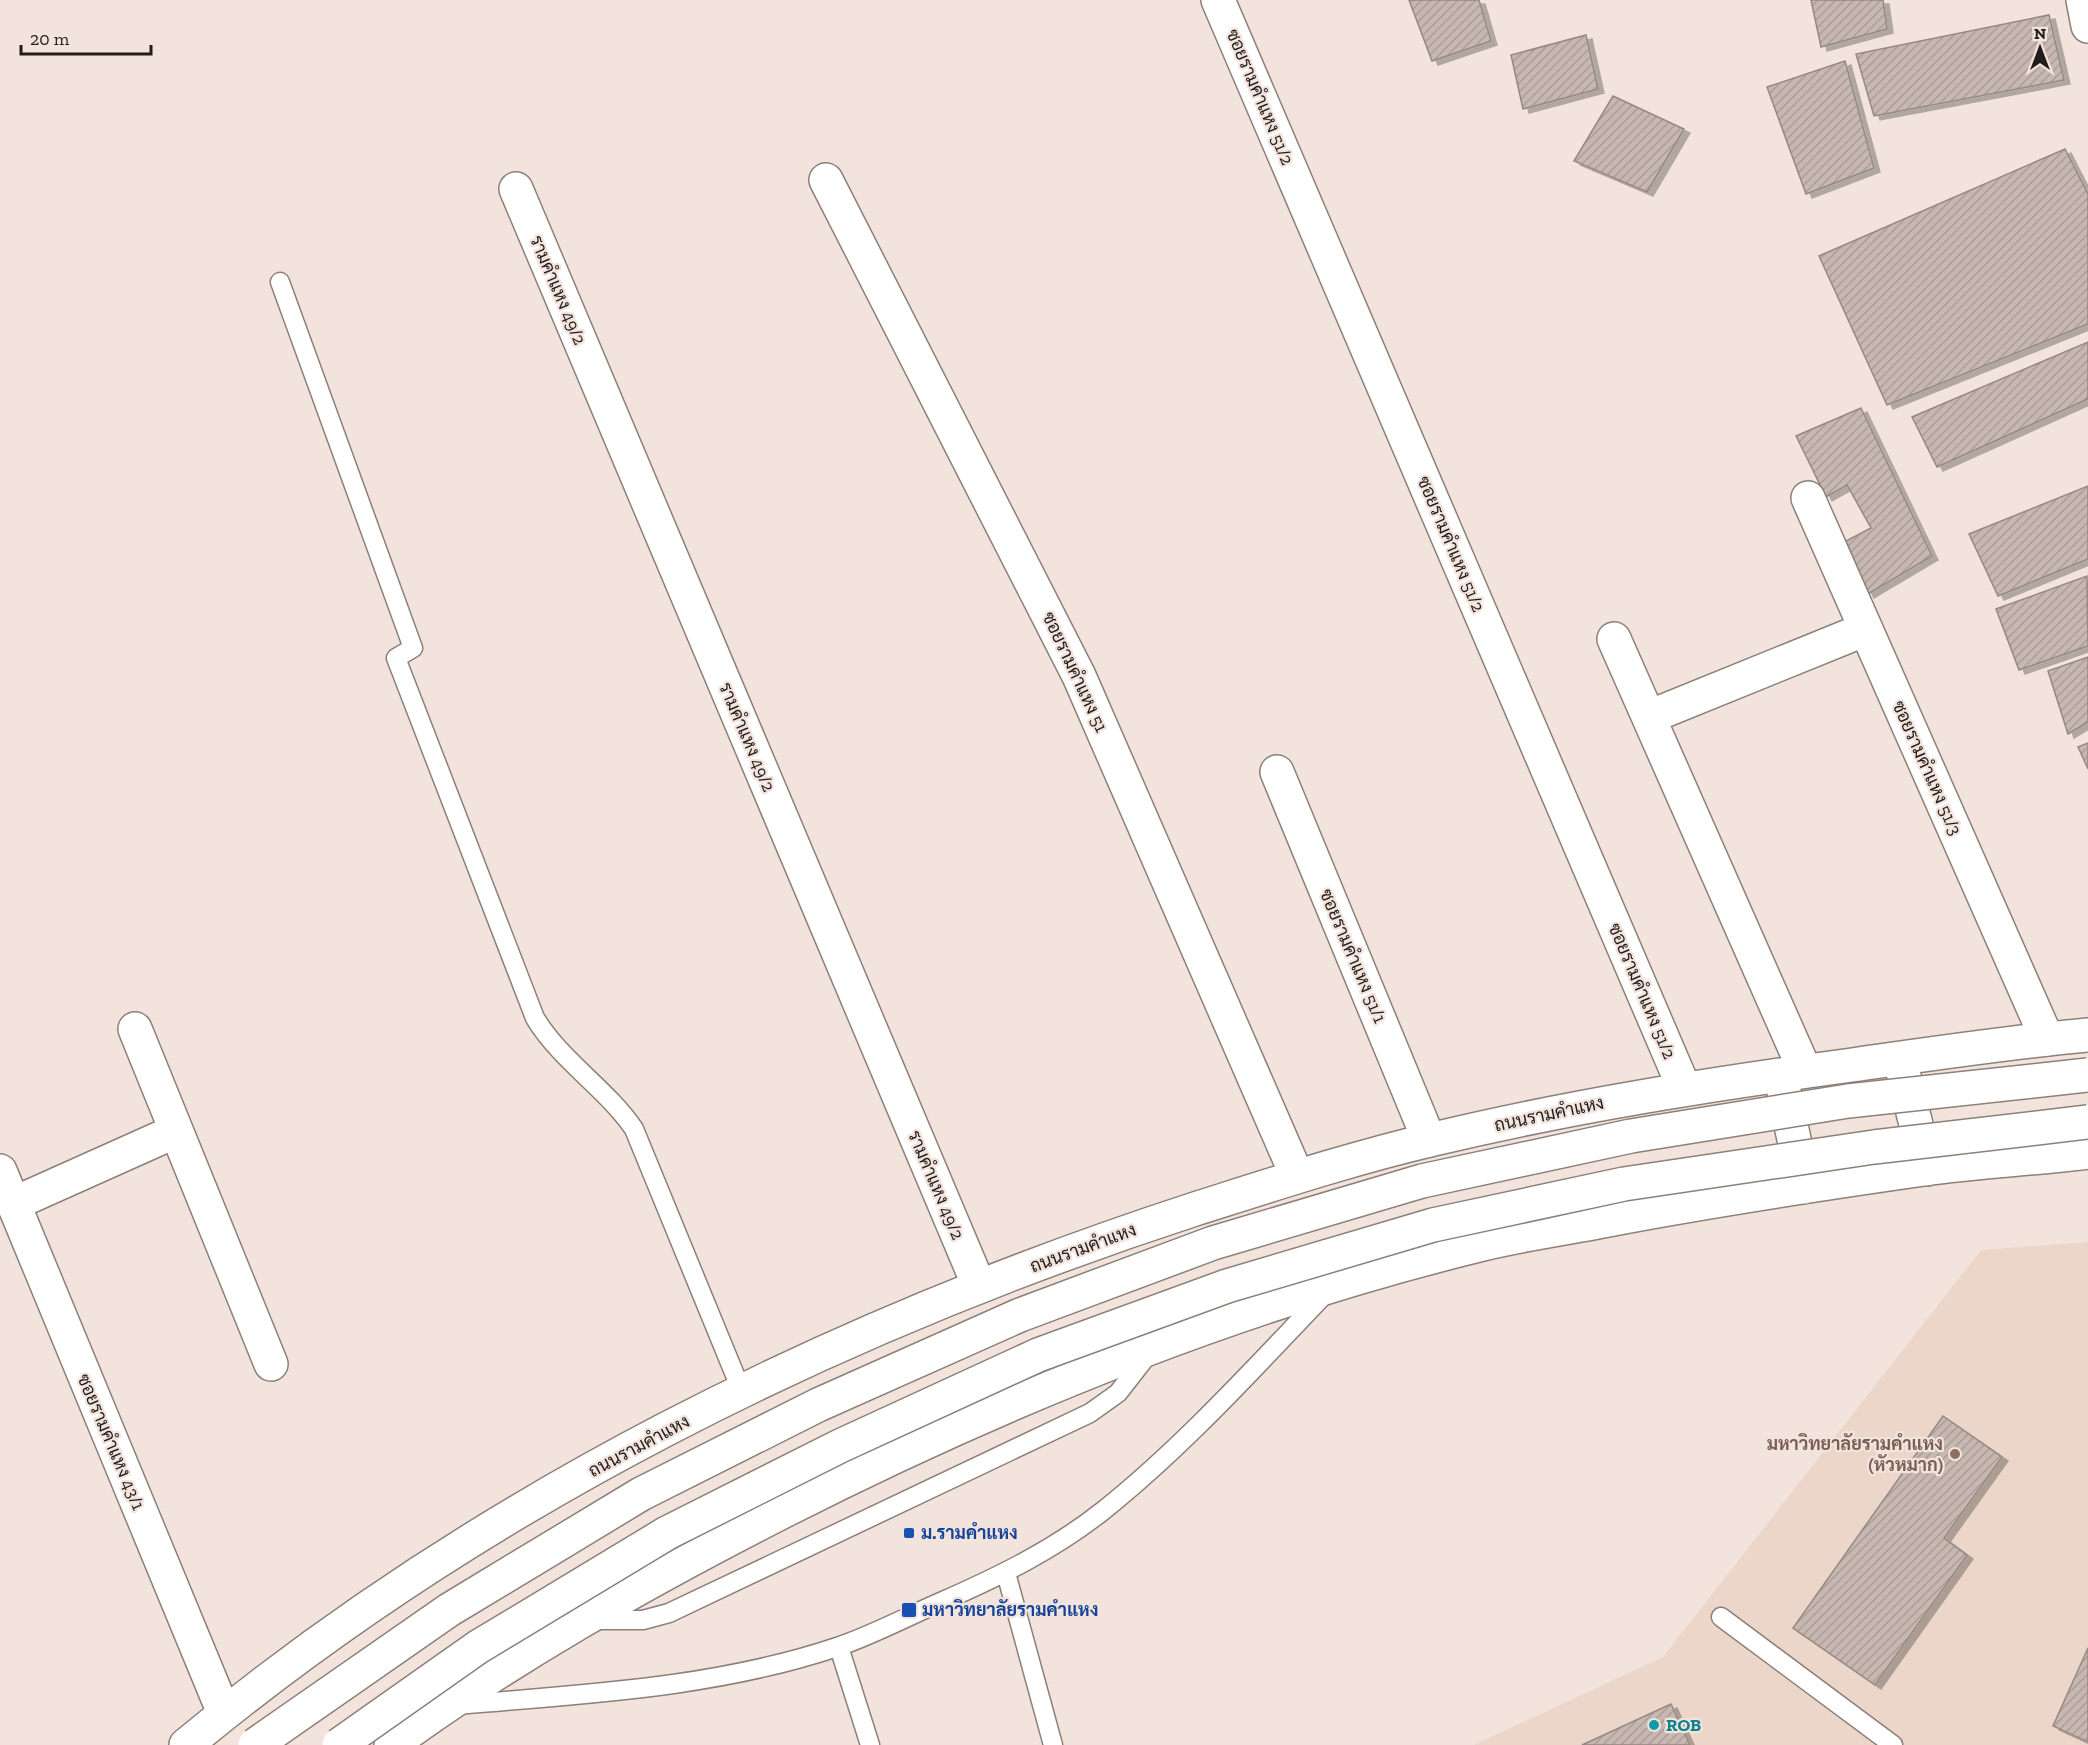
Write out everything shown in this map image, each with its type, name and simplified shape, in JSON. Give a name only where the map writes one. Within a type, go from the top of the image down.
[{"type":"main road","name":"ซอยรามคำแหง 51/2","points":[[1218,0],[1684,1088]]},
{"type":"main road","points":[[2083,0],[2088,26]]},
{"type":"main road","name":"ซอยรามคำแหง 51","points":[[826,180],[1079,676],[1297,1176]]},
{"type":"main road","name":"รามคำแหง 49/2","points":[[516,189],[979,1286]]},
{"type":"main road","name":"ซอยรามคำแหง 51/3","points":[[1808,498],[2047,1039]]},
{"type":"main road","points":[[1649,717],[1866,629]]},
{"type":"main road","points":[[1614,639],[1649,717],[1792,1073],[1804,1187]]},
{"type":"main road","name":"ซอยรามคำแหง 51/1","points":[[1277,772],[1429,1140]]},
{"type":"main road","points":[[135,1029],[271,1364]]},
{"type":"main road","name":"ถนนรามคำแหง","points":[[186,1745],[224,1713],[346,1624],[465,1545],[593,1469],[742,1392],[873,1329],[979,1286],[1133,1230],[1297,1176],[1429,1140],[1554,1112],[1684,1088],[2088,1035]]},
{"type":"main road","points":[[1899,1058],[1927,1168]]},
{"type":"main road","points":[[255,1745],[449,1610],[641,1494],[818,1405],[1010,1320],[1213,1243],[1422,1181],[1631,1136],[1848,1101],[2088,1075]]},
{"type":"main road","points":[[339,1745],[478,1647],[667,1533],[840,1446],[1038,1355],[1227,1286],[1433,1225],[1624,1184],[1874,1147],[2088,1122]]},
{"type":"main road","points":[[12,1204],[176,1131]]},
{"type":"main road","points":[[392,1745],[448,1706],[584,1620],[711,1548],[927,1441],[1031,1395],[1154,1346],[1334,1285],[1485,1243],[1707,1202],[1927,1168],[2088,1152]]},
{"type":"main road","name":"ซอยรามคำแหง 43/1","points":[[0,1171],[224,1713]]},
{"type":"lane","points":[[280,282],[413,648],[396,658],[535,1018],[547,1039],[619,1107],[634,1129],[742,1392]]},
{"type":"lane","points":[[448,1706],[690,1681],[794,1660],[839,1647],[1006,1574],[1086,1523],[1149,1472],[1334,1285]]},
{"type":"lane","points":[[584,1620],[643,1620],[669,1613],[1079,1419],[1104,1405],[1118,1393],[1154,1346]]},
{"type":"lane","points":[[1006,1574],[1053,1745]]},
{"type":"lane","points":[[1721,1617],[1893,1745]]},
{"type":"lane","points":[[839,1647],[870,1745]]},
{"type":"shaded area","name":"มหาวิทยาลัยรามคำแหง (หัวหมาก)","points":[[2088,1242],[2088,1745],[1474,1745],[1663,1657],[1981,1250]]},
{"type":"building","points":[[1409,0],[1479,0],[1491,41],[1432,61]]},
{"type":"building","points":[[1811,0],[1883,0],[1887,29],[1821,47]]},
{"type":"building","points":[[2049,15],[2064,80],[1874,116],[1856,54]]},
{"type":"building","points":[[1586,35],[1598,89],[1523,109],[1511,55]]},
{"type":"building","points":[[1845,61],[1874,168],[1806,194],[1767,87]]},
{"type":"building","points":[[1613,96],[1684,129],[1647,192],[1574,161]]},
{"type":"building","points":[[2065,149],[2088,194],[2088,324],[1887,405],[1819,256]]},
{"type":"building","points":[[2088,342],[2088,399],[1937,467],[1912,417]]},
{"type":"building","points":[[1861,408],[1932,556],[1868,594],[1844,542],[1871,528],[1847,485],[1826,497],[1796,436]]},
{"type":"building","points":[[2088,486],[2088,559],[1998,596],[1969,534]]},
{"type":"building","points":[[2087,576],[2088,646],[2019,670],[1996,609]]},
{"type":"building","points":[[2088,657],[2088,722],[2068,734],[2048,671]]},
{"type":"building","points":[[2088,743],[2088,769],[2078,747]]},
{"type":"building","points":[[1943,1416],[2002,1457],[1944,1538],[1967,1555],[1875,1685],[1793,1628]]},
{"type":"building","points":[[2088,1648],[2088,1742],[2053,1726]]},
{"type":"building","name":"ROB","points":[[1671,1704],[1690,1745],[1582,1745]]},
{"type":"place","name":"มหาวิทยาลัยรามคำแหง (หัวหมาก)","points":[[1955,1454]]},
{"type":"place","name":"ม.รามคำแหง","points":[[909,1533]]},
{"type":"place","name":"มหาวิทยาลัยรามคำแหง","points":[[909,1610]]},
{"type":"place","name":"ROB","points":[[1654,1725]]}]
